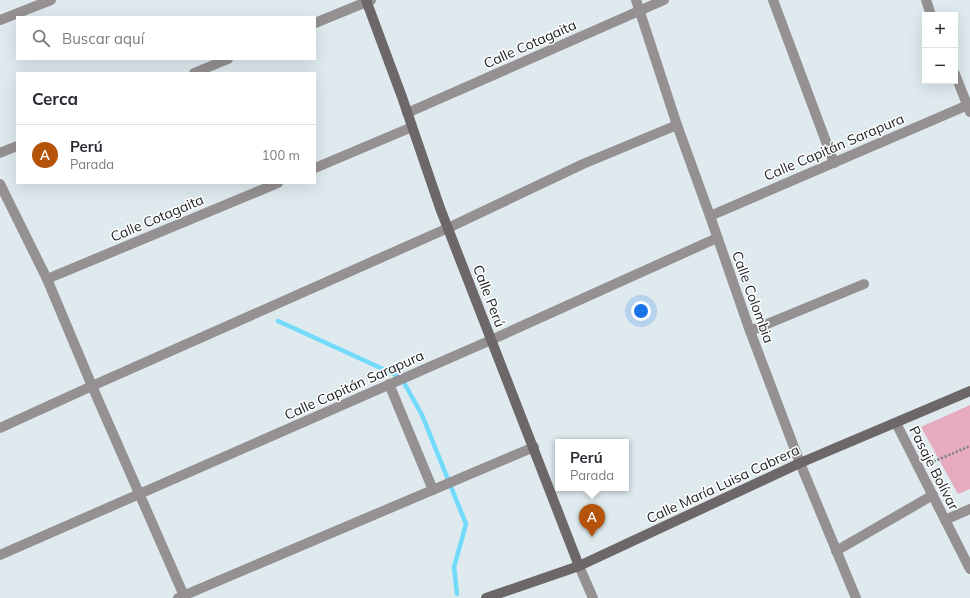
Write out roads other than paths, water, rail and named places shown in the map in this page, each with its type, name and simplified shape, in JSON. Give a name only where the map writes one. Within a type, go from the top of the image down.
[{"type":"street","points":[[0,20],[51,0]]},
{"type":"street","points":[[316,23],[368,0]]},
{"type":"street","name":"Calle Perú","points":[[368,0],[440,208],[579,566],[593,598]]},
{"type":"street","name":"Calle Colombia","points":[[636,0],[677,125],[750,331],[800,463],[856,598]]},
{"type":"street","name":"Calle Cotagaita","points":[[407,113],[664,0]]},
{"type":"street","points":[[773,0],[834,163]]},
{"type":"street","points":[[926,0],[931,12]]},
{"type":"street","points":[[196,72],[226,60]]},
{"type":"street","points":[[958,81],[969,107]]},
{"type":"street","name":"Calle Capitán Sarapura","points":[[710,216],[969,107]]},
{"type":"street","points":[[0,428],[448,228],[583,164],[677,125]]},
{"type":"street","points":[[316,168],[412,127]]},
{"type":"street","points":[[0,153],[16,146]]},
{"type":"street","points":[[0,184],[47,279],[182,597],[534,447]]},
{"type":"street","name":"Calle Cotagaita","points":[[47,279],[276,184]]},
{"type":"street","name":"Calle Capitán Sarapura","points":[[0,555],[491,340],[717,238]]},
{"type":"street","points":[[750,331],[864,284]]},
{"type":"street","points":[[389,384],[433,490]]},
{"type":"street","name":"Calle María Luisa Cabrera","points":[[489,597],[579,566],[800,463],[970,392]]},
{"type":"street","name":"Pasaje Bolívar","points":[[896,423],[970,569]]},
{"type":"street","points":[[836,550],[932,495]]},
{"type":"street","points":[[945,520],[970,509]]},
{"type":"waterway","points":[[278,321],[402,379],[422,415],[466,524],[454,567],[457,594]]},
{"type":"place","name":"Perú","points":[[592,537]]}]
